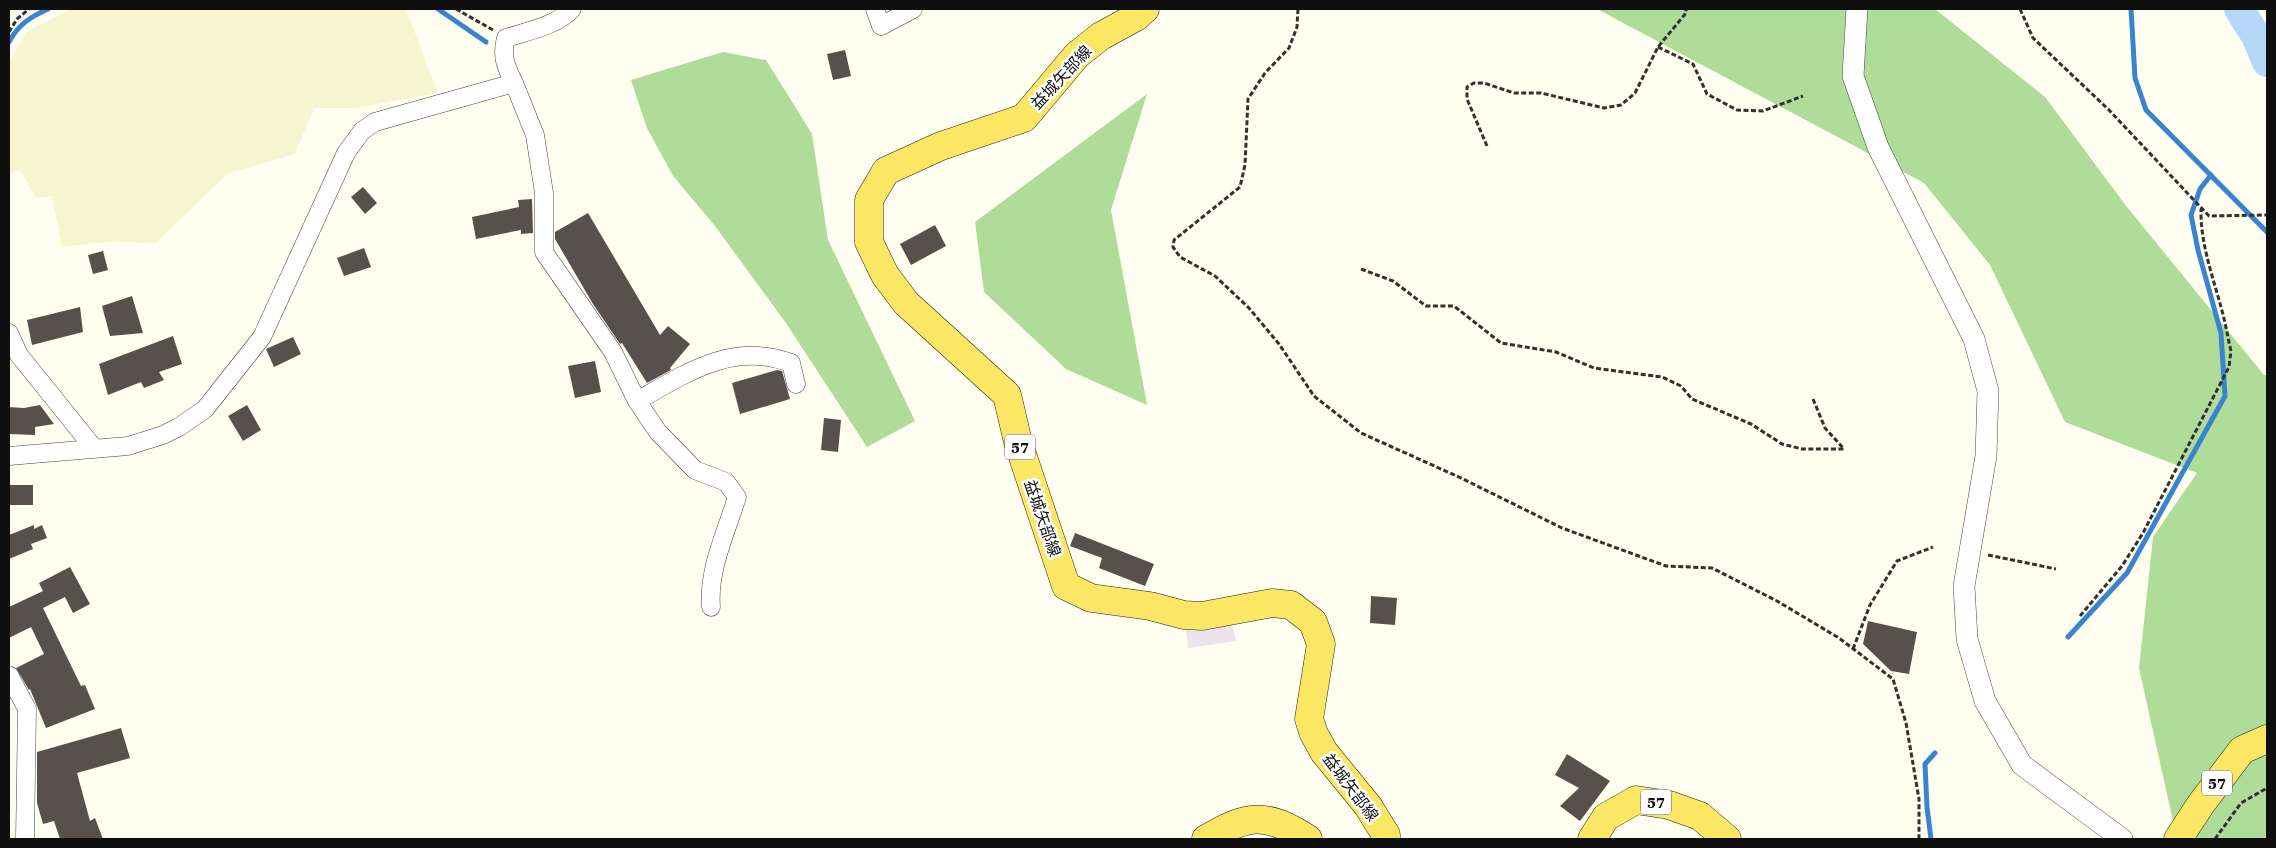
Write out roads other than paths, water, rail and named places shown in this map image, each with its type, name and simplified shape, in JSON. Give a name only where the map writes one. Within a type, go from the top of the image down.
[{"type":"main road","name":"益城矢部線","points":[[1144,9],[1136,17],[1101,36],[1077,55],[1024,118],[941,146],[886,172],[869,200],[869,242],[885,275],[906,303],[1007,395],[1018,442],[1066,586],[1091,598],[1150,606],[1202,616],[1272,603],[1291,605],[1313,622],[1321,644],[1309,719],[1314,734],[1324,752],[1368,806],[1386,835],[1386,839]]},
{"type":"main road","name":"57","points":[[2178,839],[2200,804],[2242,750],[2267,739]]},
{"type":"main road","name":"57","points":[[1592,839],[1606,817],[1636,800],[1669,805],[1700,816],[1726,839]]},
{"type":"main road","points":[[1206,839],[1241,821],[1266,819],[1287,825],[1308,839]]},
{"type":"street","points":[[572,9],[566,15],[544,26],[506,38],[503,49],[504,64],[514,83],[535,135],[544,193],[544,252],[613,352],[637,401],[658,432],[695,470],[726,482],[737,498],[715,562],[710,590],[711,607]]},
{"type":"street","points":[[875,9],[881,26],[913,9]]},
{"type":"street","points":[[1856,9],[1853,76],[1878,147],[1974,339],[1988,391],[1986,456],[1964,586],[1967,639],[1985,701],[2022,765],[2122,839]]},
{"type":"street","points":[[9,456],[93,447],[128,446],[163,435],[179,427],[205,409],[262,338],[346,153],[362,131],[376,122],[514,83]]},
{"type":"street","points":[[9,333],[18,354],[93,447]]},
{"type":"street","points":[[637,401],[689,372],[734,356],[771,356],[791,363],[796,384]]},
{"type":"street","points":[[9,675],[27,708],[25,839]]},
{"type":"waterway","points":[[9,42],[25,22],[48,9]]},
{"type":"waterway","points":[[438,9],[486,42]]},
{"type":"waterway","points":[[2131,9],[2135,78],[2146,110],[2267,232]]},
{"type":"waterway","points":[[2239,9],[2256,36],[2267,62]]},
{"type":"waterway","points":[[2068,637],[2127,573],[2225,396],[2221,333],[2198,250],[2191,215],[2200,189],[2211,175]]},
{"type":"waterway","points":[[1931,839],[1925,764],[1935,753]]}]
